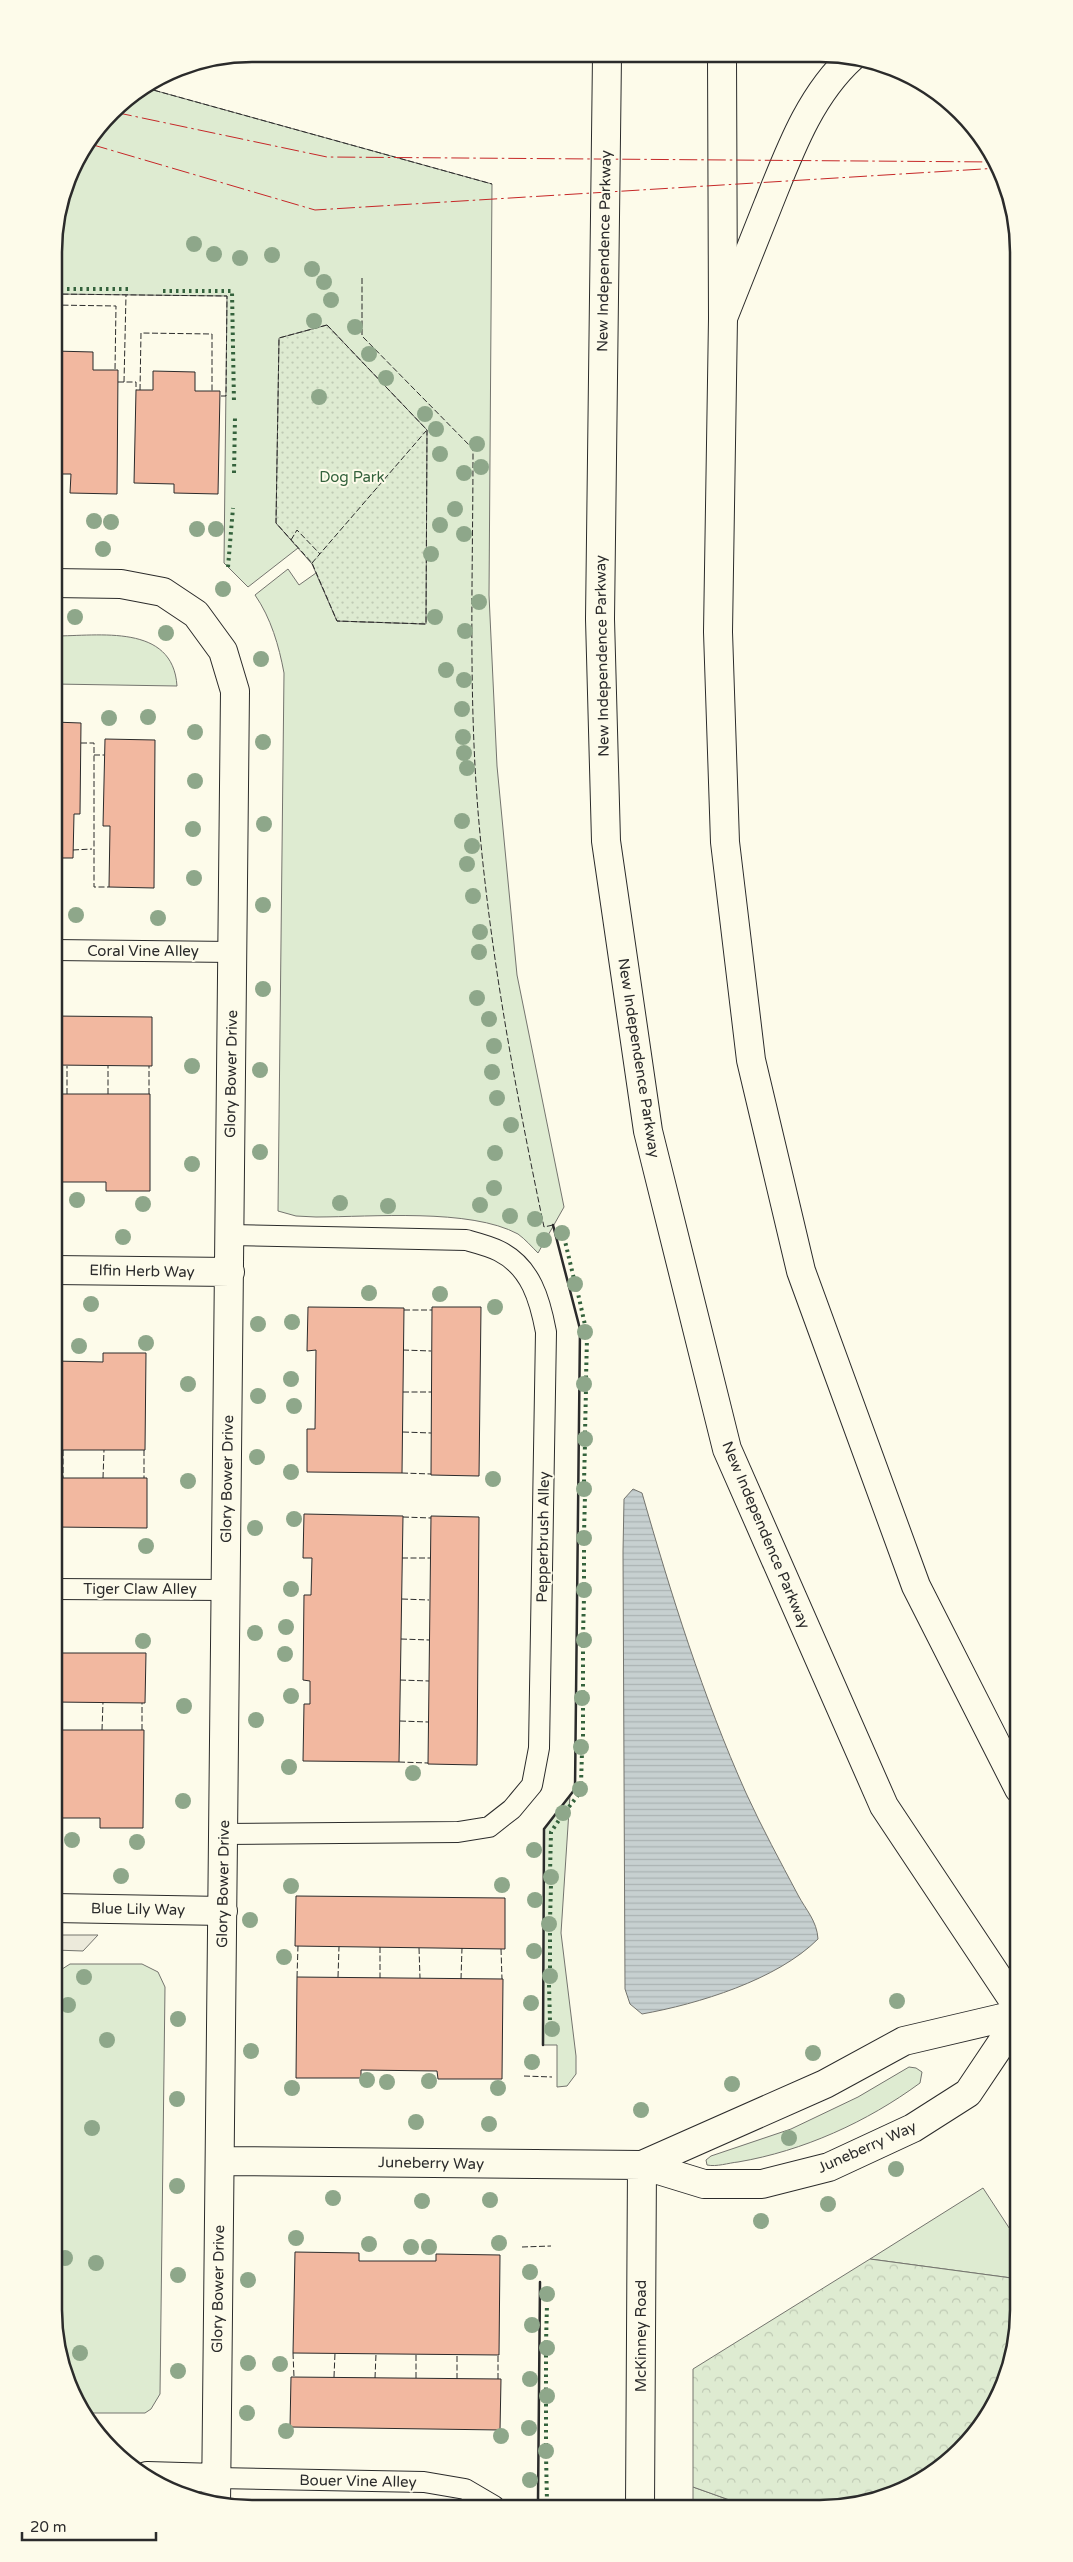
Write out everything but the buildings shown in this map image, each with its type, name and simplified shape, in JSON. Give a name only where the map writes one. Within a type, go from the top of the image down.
[{"type":"main road","name":"New Independence Parkway","points":[[607,63],[600,619],[606,841],[648,1131],[727,1449],[884,1806],[1011,1997]]},
{"type":"main road","points":[[722,63],[723,318],[718,632],[724,842],[751,1060],[801,1271],[913,1577],[1011,1773]]},
{"type":"main road","points":[[723,318],[788,154],[804,119],[822,92],[847,64]]},
{"type":"main road","name":"Glory Bower Drive","points":[[62,583],[121,584],[163,592],[196,614],[223,651],[235,691],[217,2491]]},
{"type":"main road","name":"Elfin Herb Way","points":[[62,1270],[230,1272]]},
{"type":"main road","name":"Blue Lily Way","points":[[62,1908],[223,1911]]},
{"type":"main road","name":"Juneberry Way","points":[[642,2165],[825,2084],[904,2041],[1011,2018]]},
{"type":"main road","name":"Juneberry Way","points":[[220,2161],[642,2165],[704,2184],[762,2184],[829,2167],[912,2128],[968,2093],[1011,2028]]},
{"type":"main road","name":"McKinney Road","points":[[640,2500],[642,2165]]},
{"type":"main road","points":[[170,2481],[217,2491]]},
{"type":"lane","name":"Coral Vine Alley","points":[[62,950],[232,952]]},
{"type":"lane","name":"Pepperbrush Alley","points":[[224,1834],[458,1832],[489,1826],[512,1809],[532,1786],[539,1748],[546,1332],[540,1299],[526,1272],[500,1251],[466,1240],[230,1235]]},
{"type":"lane","name":"Tiger Claw Alley","points":[[62,1588],[226,1590]]},
{"type":"lane","name":"Bouer Vine Alley","points":[[217,2491],[424,2482],[465,2489],[484,2500]]},
{"type":"green space","points":[[154,90],[492,184],[489,595],[497,766],[517,975],[564,1207],[538,1253],[518,1234],[498,1226],[474,1220],[420,1216],[316,1217],[296,1216],[278,1211],[284,673],[274,632],[266,613],[255,595],[288,569],[299,585],[316,573],[337,621],[425,624],[276,523],[298,548],[248,587],[224,563],[227,296],[62,294],[64,227],[69,203],[82,168],[94,147],[118,118]]},
{"type":"green space","name":"Dog Park","points":[[327,325],[427,430],[426,624],[337,621],[312,564],[276,523],[279,338]]},
{"type":"green space","points":[[112,635],[131,637],[148,642],[162,652],[172,666],[177,686],[62,684],[62,636]]},
{"type":"green space","points":[[570,1795],[561,1933],[576,2056],[576,2074],[567,2086],[557,2087],[557,2045],[543,2045],[544,1829]]},
{"type":"green space","points":[[70,1964],[142,1964],[158,1972],[165,1987],[160,2394],[151,2409],[145,2413],[93,2413],[77,2382],[66,2347],[62,2310],[62,1969]]},
{"type":"green space","points":[[909,2067],[916,2068],[922,2072],[920,2083],[878,2110],[834,2133],[762,2157],[719,2165],[707,2165],[706,2160],[711,2156],[791,2129],[858,2097]]},
{"type":"green space","points":[[983,2188],[1011,2231],[1011,2278],[870,2259]]},
{"type":"green space","points":[[870,2259],[1011,2278],[1011,2310],[1007,2347],[996,2382],[979,2415],[955,2444],[926,2468],[905,2480],[870,2493],[846,2498],[821,2500],[730,2500],[693,2487],[693,2369]]},
{"type":"green space","points":[[693,2487],[730,2500],[693,2500]]},
{"type":"shaded area","points":[[633,1489],[642,1493],[689,1645],[730,1757],[765,1832],[813,1921],[818,1939],[801,1954],[781,1967],[736,1988],[687,2004],[642,2014],[630,2004],[625,1989],[623,1552],[624,1499]]},
{"type":"shaded area","points":[[62,1935],[98,1935],[83,1951],[62,1950]]},
{"type":"hedge","points":[[62,289],[129,289]]},
{"type":"hedge","points":[[163,291],[232,291],[234,403]]},
{"type":"hedge","points":[[234,473],[235,417]]},
{"type":"hedge","points":[[228,567],[233,508]]},
{"type":"hedge","points":[[564,1237],[574,1279]]},
{"type":"hedge","points":[[577,1289],[585,1325]]},
{"type":"hedge","points":[[586,1378],[587,1338]]},
{"type":"hedge","points":[[585,1433],[586,1389]]},
{"type":"hedge","points":[[584,1482],[585,1443]]},
{"type":"hedge","points":[[584,1534],[585,1495]]},
{"type":"hedge","points":[[584,1546],[584,1585]]},
{"type":"hedge","points":[[583,1636],[584,1597]]},
{"type":"hedge","points":[[583,1646],[583,1693]]},
{"type":"hedge","points":[[583,1705],[583,1743]]},
{"type":"hedge","points":[[581,1784],[582,1752]]},
{"type":"hedge","points":[[565,1812],[579,1794]]},
{"type":"hedge","points":[[550,1873],[551,1832],[559,1820]]},
{"type":"hedge","points":[[550,1921],[551,1884]]},
{"type":"hedge","points":[[550,1933],[550,1972]]},
{"type":"hedge","points":[[549,1985],[550,2021]]},
{"type":"hedge","points":[[546,2343],[547,2304]]},
{"type":"hedge","points":[[546,2355],[546,2393]]},
{"type":"hedge","points":[[546,2404],[546,2445]]},
{"type":"hedge","points":[[546,2455],[547,2500]]},
{"type":"fence","points":[[154,90],[492,184]]},
{"type":"fence","points":[[362,278],[362,336],[473,449],[473,730],[484,874],[497,975],[524,1126],[544,1227],[553,1225]]},
{"type":"fence","points":[[62,294],[227,296],[226,396],[220,396]]},
{"type":"fence","points":[[124,382],[126,295]]},
{"type":"fence","points":[[62,305],[116,306],[115,370]]},
{"type":"fence","points":[[327,325],[427,430],[426,624],[337,621],[312,563],[276,523],[279,338],[327,325]]},
{"type":"fence","points":[[140,390],[141,333],[212,334],[212,391]]},
{"type":"fence","points":[[118,382],[136,382],[136,390]]},
{"type":"fence","points":[[312,563],[426,431]]},
{"type":"fence","points":[[291,540],[297,530],[320,554]]},
{"type":"fence","points":[[81,743],[94,743],[94,887],[109,887]]},
{"type":"fence","points":[[94,755],[104,755]]},
{"type":"fence","points":[[73,850],[92,849]]},
{"type":"fence","points":[[67,1066],[67,1094]]},
{"type":"fence","points":[[108,1066],[108,1094]]},
{"type":"fence","points":[[149,1066],[149,1094]]},
{"type":"fence","points":[[404,1310],[432,1310]]},
{"type":"fence","points":[[403,1350],[431,1351]]},
{"type":"fence","points":[[403,1392],[431,1392]]},
{"type":"fence","points":[[403,1432],[431,1433]]},
{"type":"fence","points":[[63,1450],[63,1478]]},
{"type":"fence","points":[[103,1478],[104,1450]]},
{"type":"fence","points":[[144,1450],[144,1478]]},
{"type":"fence","points":[[402,1473],[431,1474]]},
{"type":"fence","points":[[403,1517],[431,1518]]},
{"type":"fence","points":[[402,1558],[430,1558]]},
{"type":"fence","points":[[402,1599],[429,1600]]},
{"type":"fence","points":[[401,1639],[429,1640]]},
{"type":"fence","points":[[400,1680],[429,1681]]},
{"type":"fence","points":[[102,1730],[103,1702]]},
{"type":"fence","points":[[142,1703],[142,1730]]},
{"type":"fence","points":[[400,1721],[428,1722]]},
{"type":"fence","points":[[399,1762],[428,1763]]},
{"type":"fence","points":[[297,1977],[298,1946]]},
{"type":"fence","points":[[338,1977],[339,1947]]},
{"type":"fence","points":[[380,1947],[380,1978]]},
{"type":"fence","points":[[419,1948],[420,1978]]},
{"type":"fence","points":[[461,1979],[462,1948]]},
{"type":"fence","points":[[501,1949],[502,1979]]},
{"type":"fence","points":[[524,2076],[552,2077]]},
{"type":"fence","points":[[522,2247],[551,2246]]},
{"type":"fence","points":[[293,2353],[294,2377]]},
{"type":"fence","points":[[334,2377],[335,2353]]},
{"type":"fence","points":[[375,2378],[376,2354]]},
{"type":"fence","points":[[416,2354],[416,2378]]},
{"type":"fence","points":[[457,2354],[457,2379]]},
{"type":"fence","points":[[498,2355],[498,2379]]},
{"type":"wall","points":[[543,2045],[544,1829],[575,1789],[580,1329],[553,1225]]},
{"type":"wall","points":[[538,2500],[540,2282]]},
{"type":"power","points":[[123,114],[327,157],[988,162]]},
{"type":"power","points":[[95,146],[315,210],[991,168]]}]
